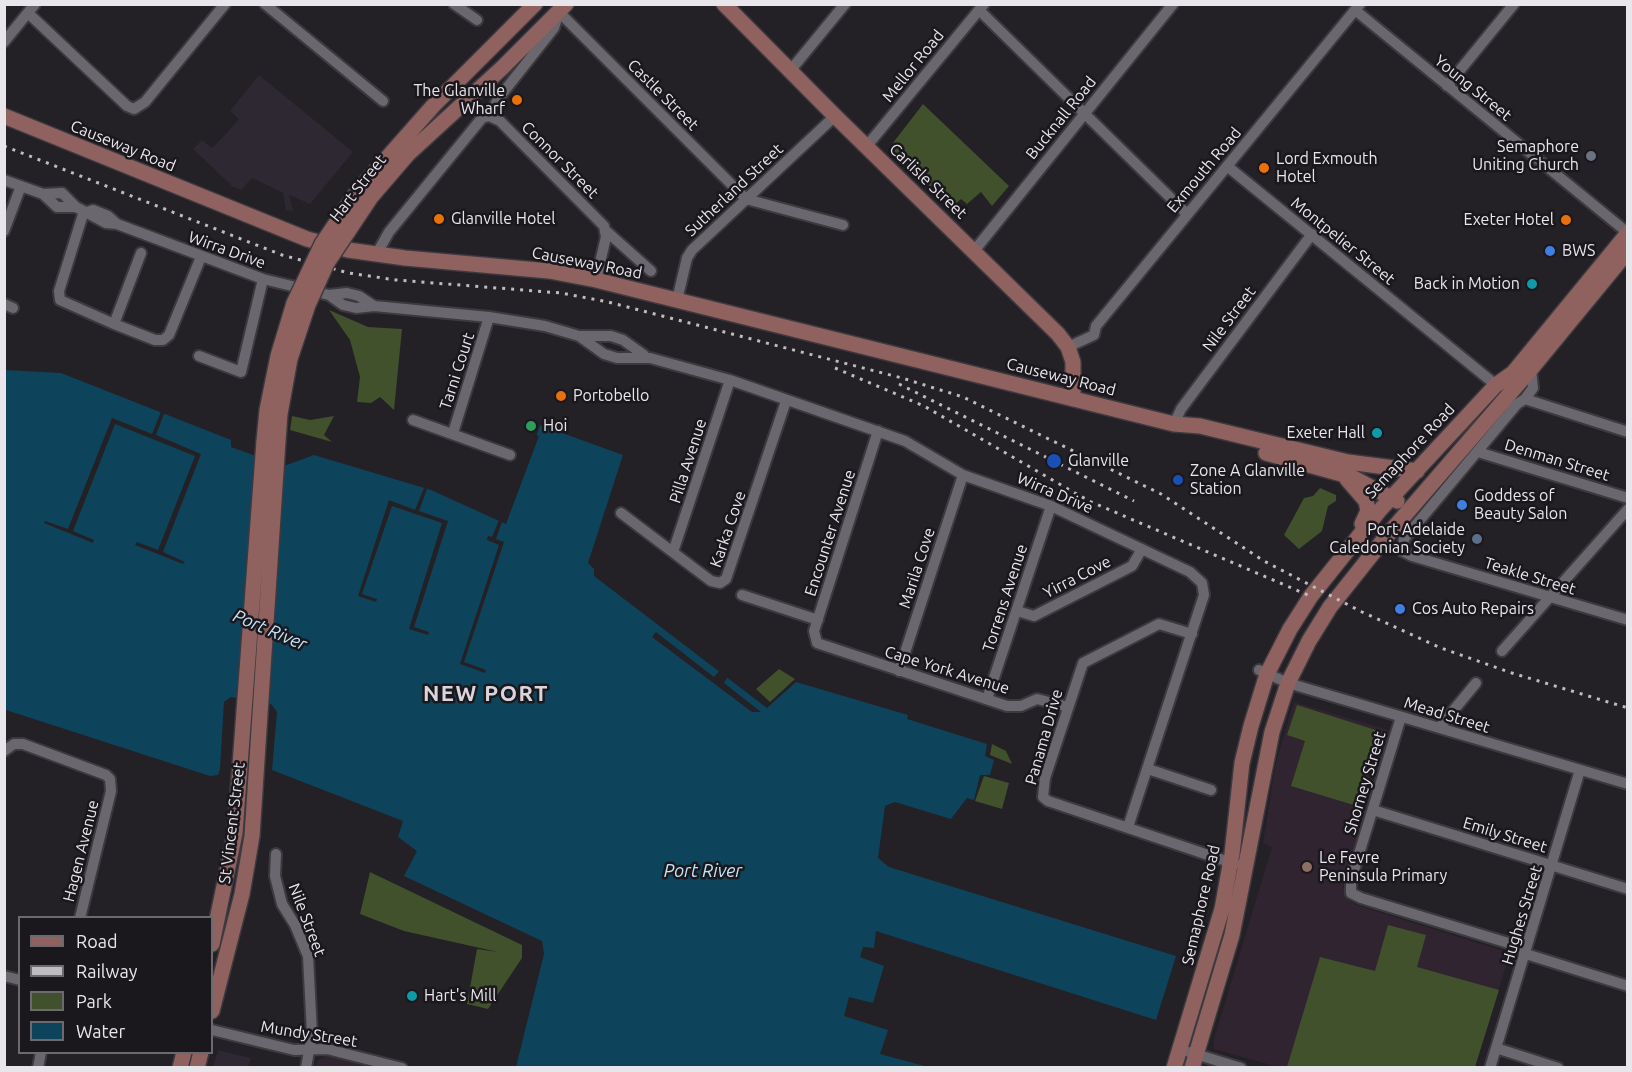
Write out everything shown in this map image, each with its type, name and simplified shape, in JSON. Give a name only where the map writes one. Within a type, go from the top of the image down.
[{"type":"main road","name":"Hart Street","points":[[271,441],[280,414],[290,359],[308,305],[364,194],[433,106],[535,4]]},
{"type":"main road","name":"Carlisle Street","points":[[724,4],[834,116],[1059,334],[1068,347]]},
{"type":"main road","name":"Hart Street","points":[[364,194],[562,8]]},
{"type":"main road","name":"Causeway Road","points":[[4,116],[307,239],[376,255],[549,271],[596,280],[1174,424],[1196,436],[1346,469],[1411,507]]},
{"type":"main road","name":"Semaphore Road","points":[[1174,1068],[1222,909],[1231,862],[1242,763],[1263,672],[1311,596],[1354,541],[1393,495],[1496,385],[1513,373],[1627,233]]},
{"type":"main road","name":"Semaphore Road","points":[[1194,1061],[1232,935],[1247,868],[1270,741],[1288,683],[1330,607],[1411,507],[1473,446],[1531,369],[1628,251]]},
{"type":"main road","points":[[1068,347],[1073,362],[1073,399]]},
{"type":"main road","name":"St Vincent Street","points":[[213,939],[235,833],[243,705],[271,441]]},
{"type":"main road","name":"St Vincent Street","points":[[213,1007],[249,858],[262,707],[271,441]]},
{"type":"main road","points":[[1346,469],[1417,471]]},
{"type":"main road","points":[[1346,469],[1368,509],[1354,541]]},
{"type":"street","points":[[4,42],[32,9],[127,105],[134,108],[146,102],[225,4]]},
{"type":"street","points":[[265,4],[383,101]]},
{"type":"street","points":[[454,4],[477,20]]},
{"type":"street","points":[[790,71],[845,4]]},
{"type":"street","name":"Bucknall Road","points":[[974,251],[1173,4]]},
{"type":"street","points":[[1447,86],[1514,4]]},
{"type":"street","points":[[981,7],[1083,113],[1187,214]]},
{"type":"street","name":"Mellor Road","points":[[866,147],[981,7]]},
{"type":"street","name":"Young Street","points":[[1358,7],[1447,86],[1627,233]]},
{"type":"street","name":"Exmouth Road","points":[[1068,347],[1094,335],[1096,326],[1358,7]]},
{"type":"street","points":[[376,255],[389,232],[482,118],[489,116],[498,99],[554,28],[562,8]]},
{"type":"street","name":"Castle Street","points":[[562,8],[746,199]]},
{"type":"street","name":"Connor Street","points":[[489,116],[500,121],[600,220],[605,230],[651,271]]},
{"type":"street","name":"Sutherland Street","points":[[677,300],[688,254],[834,116]]},
{"type":"street","name":"Montpelier Street","points":[[1227,166],[1496,385]]},
{"type":"street","name":"Wirra Drive","points":[[4,180],[43,194],[62,193],[83,210],[93,210],[108,216],[117,224],[263,279],[330,295],[346,293],[359,296],[374,306],[489,318],[545,326],[579,336],[611,336],[623,339],[633,349],[650,358],[730,380],[905,441],[963,475],[1052,506],[1190,572],[1202,583],[1204,595],[1128,827]]},
{"type":"street","points":[[4,231],[21,186]]},
{"type":"street","points":[[746,199],[843,225]]},
{"type":"street","points":[[83,210],[59,291],[60,300],[114,324],[155,340],[163,340],[168,335],[201,257]]},
{"type":"street","points":[[596,280],[605,230]]},
{"type":"street","name":"Nile Street","points":[[1174,424],[1180,409],[1312,234]]},
{"type":"street","points":[[114,324],[141,253]]},
{"type":"street","points":[[199,356],[241,372],[263,279]]},
{"type":"street","name":"Tarni Court","points":[[453,433],[489,318]]},
{"type":"street","name":"Wirra Drive","points":[[579,336],[604,354],[617,358],[650,358]]},
{"type":"street","points":[[1473,446],[1485,441],[1517,404],[1525,399],[1533,388],[1531,369]]},
{"type":"street","name":"Pilla Avenue","points":[[673,552],[730,380]]},
{"type":"street","points":[[1525,399],[1628,432]]},
{"type":"street","name":"Karka Cove","points":[[621,513],[711,580],[720,583],[726,579],[786,401]]},
{"type":"street","name":"Tarni Court","points":[[413,420],[510,455]]},
{"type":"street","name":"Encounter Avenue","points":[[818,642],[814,631],[879,431]]},
{"type":"street","name":"Denman Street","points":[[1473,446],[1628,498]]},
{"type":"street","name":"Semaphore Road","points":[[1404,539],[1473,446]]},
{"type":"street","name":"Marila Cove","points":[[899,670],[963,475]]},
{"type":"street","name":"Torrens Avenue","points":[[987,699],[1052,506]]},
{"type":"street","points":[[1502,651],[1628,509]]},
{"type":"street","points":[[1385,538],[1404,539]]},
{"type":"street","name":"Teakle Street","points":[[1404,539],[1402,551],[1406,554],[1628,620]]},
{"type":"street","name":"Yirra Cove","points":[[1017,611],[1034,616],[1132,566],[1142,549]]},
{"type":"street","points":[[742,595],[818,620]]},
{"type":"street","name":"Panama Drive","points":[[1192,634],[1159,624],[1083,663],[1045,778],[1043,797],[1048,801],[1247,868]]},
{"type":"street","name":"Cape York Avenue","points":[[818,642],[1007,706],[1021,706],[1037,699],[1068,706]]},
{"type":"street","name":"Mead Street","points":[[1263,672],[1288,683],[1628,784]]},
{"type":"street","points":[[1439,728],[1476,683]]},
{"type":"street","name":"Shorney Street","points":[[1401,717],[1352,880],[1351,892],[1356,896],[1518,946],[1526,954]]},
{"type":"street","name":"Hagen Avenue","points":[[4,751],[14,744],[23,744],[106,775],[110,779],[111,791],[80,916]]},
{"type":"street","points":[[1148,769],[1211,790]]},
{"type":"street","name":"Hughes Street","points":[[1490,1068],[1553,866],[1580,770]]},
{"type":"street","name":"Emily Street","points":[[1373,810],[1628,889]]},
{"type":"street","name":"Nile Street","points":[[276,854],[275,876],[282,904],[295,925],[308,956],[312,1034],[306,1068]]},
{"type":"street","points":[[1526,954],[1628,986]]},
{"type":"street","name":"Mundy Street","points":[[213,1030],[294,1050],[327,1049],[402,1068]]},
{"type":"street","points":[[1180,1048],[1194,1061],[1241,1068]]},
{"type":"street","points":[[1496,1048],[1558,1068]]},
{"type":"shaded area","points":[[259,75],[353,152],[310,204],[289,195],[293,211],[286,210],[283,193],[252,178],[241,190],[232,186],[193,149],[202,140],[212,148],[224,136],[239,119],[230,111]]},
{"type":"shaded area","name":"Le Fevre Peninsula Primary","points":[[1294,702],[1392,731],[1343,887],[1347,899],[1359,906],[1510,953],[1475,1067],[1278,1067],[1214,1049],[1214,1039],[1272,847],[1263,843],[1276,762]]},
{"type":"shaded area","points":[[218,1050],[251,1058],[248,1067],[213,1067]]},
{"type":"shaded area","points":[[327,1056],[372,1067],[314,1067],[318,1060]]},
{"type":"green space","points":[[923,104],[1009,186],[992,206],[981,192],[967,204],[961,199],[952,207],[889,148]]},
{"type":"green space","points":[[329,310],[368,327],[402,329],[394,410],[380,397],[371,403],[357,402],[360,377],[350,340]]},
{"type":"green space","points":[[292,416],[310,420],[334,416],[324,435],[332,442],[290,430]]},
{"type":"green space","points":[[1320,488],[1336,495],[1336,501],[1328,506],[1322,531],[1299,549],[1284,535],[1304,498],[1313,496]]},
{"type":"green space","points":[[779,669],[795,679],[770,702],[756,689]]},
{"type":"green space","points":[[1297,705],[1382,732],[1357,806],[1291,786],[1305,741],[1287,735]]},
{"type":"green space","points":[[992,744],[1006,751],[1012,764],[990,755]]},
{"type":"green space","points":[[984,776],[1009,783],[1002,809],[975,801]]},
{"type":"green space","points":[[370,872],[522,945],[522,958],[488,1009],[467,1004],[477,949],[498,952],[404,931],[360,914]]},
{"type":"green space","points":[[1388,925],[1426,935],[1417,967],[1499,990],[1475,1067],[1287,1067],[1320,957],[1375,971]]},
{"type":"water","name":"Port River","points":[[5,370],[61,373],[231,440],[231,447],[284,466],[314,455],[431,490],[506,524],[540,425],[623,455],[588,563],[594,569],[594,576],[767,708],[796,682],[908,715],[907,719],[987,744],[985,756],[994,760],[990,775],[980,775],[974,800],[967,798],[951,819],[895,802],[885,806],[878,858],[889,867],[1176,956],[1156,1020],[876,931],[874,948],[863,947],[860,957],[884,966],[873,1003],[849,997],[844,1016],[888,1030],[880,1054],[928,1067],[516,1067],[544,954],[542,941],[404,876],[417,851],[398,837],[403,821],[272,770],[277,712],[271,704],[231,697],[224,702],[220,769],[218,775],[210,776],[6,710]]},
{"type":"pier","points":[[162,409],[165,411],[156,435],[201,454],[163,552],[185,562],[183,564],[135,545],[137,542],[158,550],[195,456],[115,424],[73,531],[94,540],[93,543],[44,523],[45,521],[68,529],[112,418],[152,434]]},
{"type":"pier","points":[[536,435],[539,436],[506,524]]},
{"type":"pier","points":[[424,488],[427,489],[419,511],[448,521],[414,627],[429,632],[428,635],[409,629],[442,523],[392,506],[362,594],[377,599],[376,602],[358,596],[389,500],[415,510]]},
{"type":"pier","points":[[499,520],[502,522],[496,539],[504,542],[464,662],[486,670],[485,673],[460,664],[499,545],[487,540],[488,536],[492,537]]},
{"type":"pier","points":[[656,632],[714,677],[721,669],[729,675],[724,683],[761,712],[752,712],[652,637]]},
{"type":"railway","points":[[4,146],[282,255],[349,273],[396,280],[561,293],[608,302],[902,378],[963,397],[1161,494],[1264,561],[1362,612],[1441,648],[1512,673],[1628,708]]},
{"type":"railway","points":[[835,368],[924,406],[1089,501],[1308,595]]},
{"type":"railway","points":[[899,384],[1134,501]]},
{"type":"place","name":"The Glanville Wharf","points":[[517,100]]},
{"type":"place","name":"Semaphore Uniting Church","points":[[1591,156]]},
{"type":"place","name":"Lord Exmouth Hotel","points":[[1264,168]]},
{"type":"place","name":"Glanville Hotel","points":[[439,219]]},
{"type":"place","name":"Exeter Hotel","points":[[1566,220]]},
{"type":"place","name":"BWS","points":[[1550,251]]},
{"type":"place","name":"Back in Motion","points":[[1532,284]]},
{"type":"place","name":"Portobello","points":[[561,396]]},
{"type":"place","name":"Hoi","points":[[531,426]]},
{"type":"place","name":"Exeter Hall","points":[[1377,433]]},
{"type":"place","name":"Glanville","points":[[1054,461]]},
{"type":"place","name":"Zone A Glanville Station","points":[[1178,480]]},
{"type":"place","name":"Goddess of Beauty Salon","points":[[1462,505]]},
{"type":"place","name":"Port Adelaide Caledonian Society","points":[[1477,539]]},
{"type":"place","name":"Cos Auto Repairs","points":[[1400,609]]},
{"type":"place","name":"Le Fevre Peninsula Primary","points":[[1307,867]]},
{"type":"place","name":"Hart's Mill","points":[[412,996]]},
{"type":"district","name":"NEW PORT","points":[[486,694]]}]
